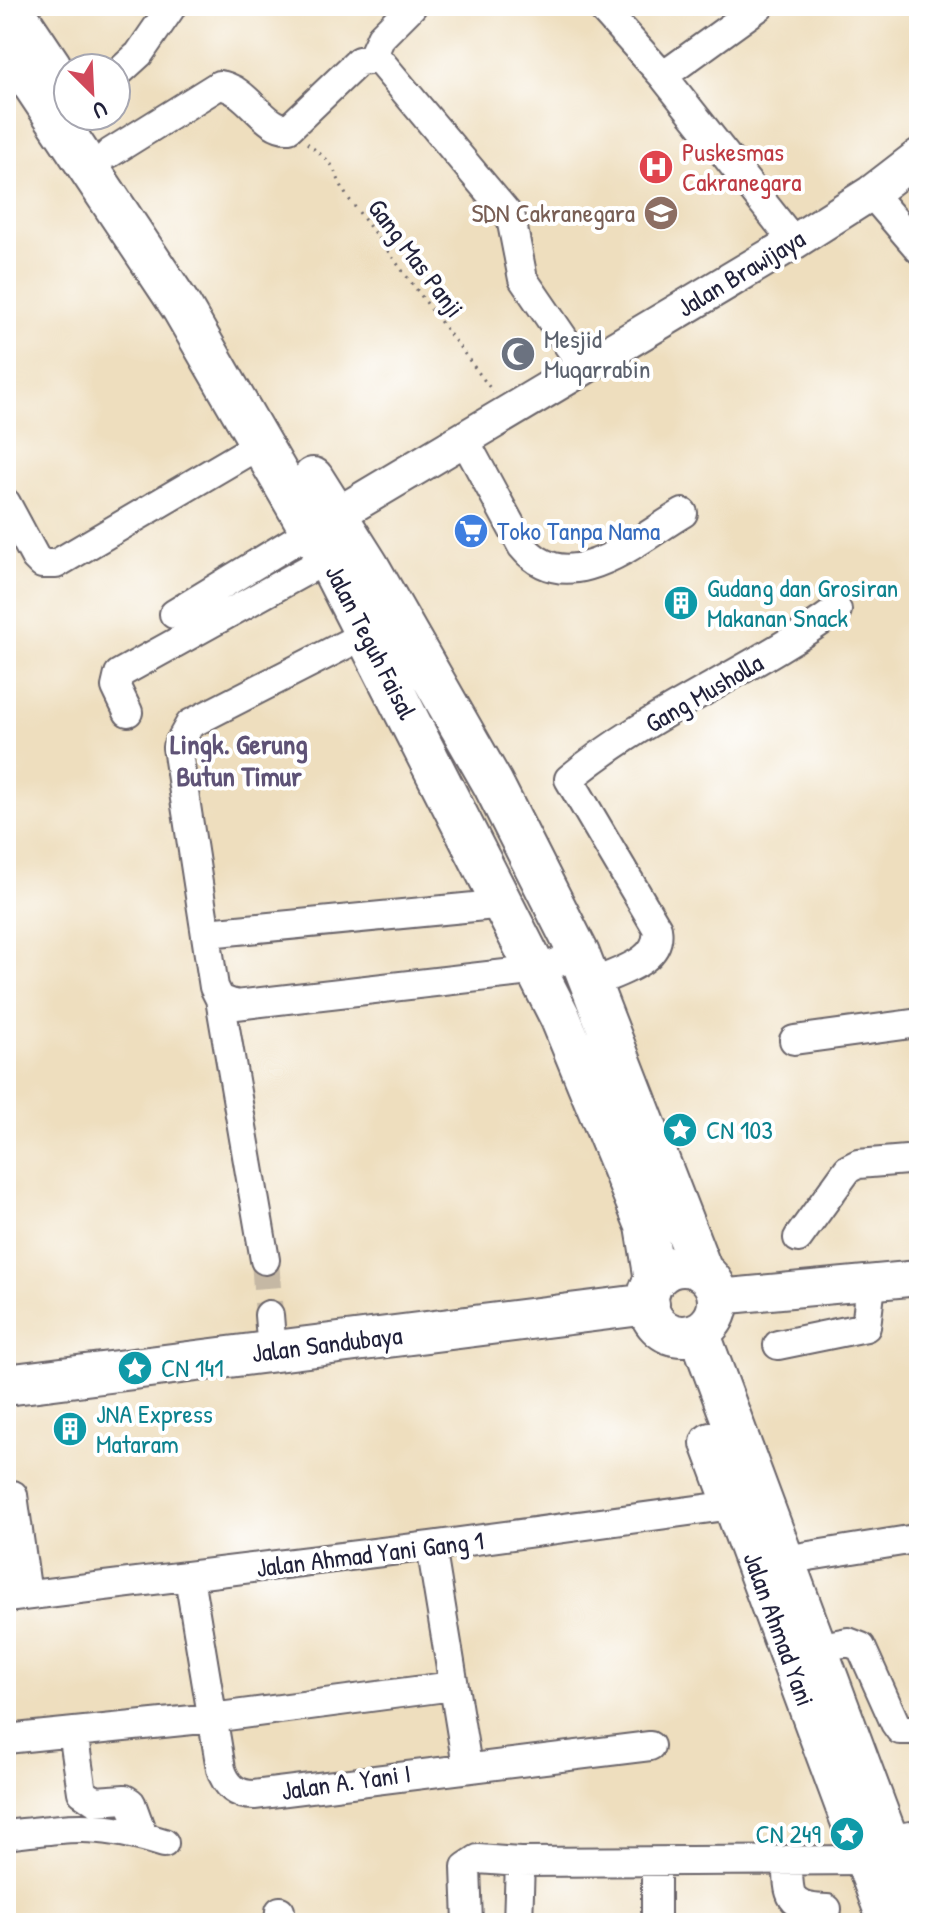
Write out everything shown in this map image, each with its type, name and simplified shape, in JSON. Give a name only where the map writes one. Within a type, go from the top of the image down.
[{"type":"highway","name":"Jalan Teguh Faisal","points":[[11,6],[52,80]]},
{"type":"highway","name":"Jalan Teguh Faisal","points":[[6,44],[52,92]]},
{"type":"highway","name":"Jalan Teguh Faisal","points":[[82,132],[262,443],[325,535],[368,565],[493,784],[585,969],[710,1284]]},
{"type":"highway","name":"Jalan Teguh Faisal","points":[[90,132],[110,153],[273,408],[366,634],[539,970],[646,1226],[652,1292]]},
{"type":"highway","points":[[453,801],[493,784]]},
{"type":"highway","points":[[688,1266],[710,1284],[714,1317],[686,1333],[660,1326],[652,1292],[673,1267],[688,1266]]},
{"type":"highway","name":"Jalan Sandubaya","points":[[6,1385],[270,1333],[652,1292]]},
{"type":"highway","points":[[686,1333],[784,1560],[919,1923]]},
{"type":"highway","name":"Jalan Ahmad Yani","points":[[686,1333],[733,1505],[891,1845],[889,1923]]},
{"type":"main road","name":"Jalan Brawijaya","points":[[325,535],[464,439],[794,242],[871,193],[919,156]]},
{"type":"main road","points":[[710,1284],[871,1284],[919,1278]]},
{"type":"street","points":[[110,153],[219,85],[236,89],[278,127],[292,127],[369,58],[381,37],[412,6]]},
{"type":"street","points":[[600,6],[663,76],[794,242]]},
{"type":"street","points":[[663,76],[760,6]]},
{"type":"street","points":[[132,60],[170,9]]},
{"type":"street","points":[[369,58],[384,63],[511,218],[523,279],[584,368]]},
{"type":"street","points":[[871,193],[919,249]]},
{"type":"street","points":[[464,439],[522,546],[535,560],[552,568],[572,571],[590,566],[683,513]]},
{"type":"street","points":[[6,503],[35,557],[42,564],[56,564],[262,443]]},
{"type":"street","points":[[174,614],[325,535]]},
{"type":"street","points":[[128,712],[116,687],[119,674],[325,535]]},
{"type":"street","name":"Gang Musholla","points":[[585,969],[645,958],[656,950],[659,940],[657,928],[572,786],[572,776],[652,723],[759,661],[837,610]]},
{"type":"street","points":[[265,1260],[220,999],[214,987],[177,752],[182,734],[194,722],[366,634]]},
{"type":"street","points":[[207,933],[505,904]]},
{"type":"street","points":[[220,999],[236,1005],[539,970],[585,969]]},
{"type":"street","points":[[794,1040],[919,1023]]},
{"type":"street","points":[[798,1238],[848,1169],[858,1164],[919,1159]]},
{"type":"street","points":[[778,1345],[866,1327],[871,1284]]},
{"type":"street","points":[[13,1495],[16,1597]]},
{"type":"street","name":"Jalan Ahmad Yani Gang 1","points":[[16,1597],[733,1505]]},
{"type":"street","points":[[784,1560],[915,1539]]},
{"type":"street","points":[[431,1546],[467,1766]]},
{"type":"street","points":[[189,1577],[212,1718]]},
{"type":"street","points":[[817,1648],[848,1642],[861,1647],[895,1723],[900,1730],[916,1737]]},
{"type":"street","points":[[6,1739],[212,1718],[453,1686]]},
{"type":"street","name":"Jalan A. Yani I","points":[[212,1718],[221,1769],[228,1784],[240,1793],[254,1795],[467,1766],[650,1746]]},
{"type":"street","points":[[6,1835],[86,1825],[153,1839],[131,1803],[125,1799],[95,1801],[82,1792],[73,1732]]},
{"type":"street","points":[[468,1923],[466,1867],[478,1859],[520,1862],[788,1860],[891,1845]]},
{"type":"street","points":[[788,1860],[788,1891],[794,1901],[806,1909],[827,1909]]},
{"type":"street","points":[[518,1923],[520,1862]]},
{"type":"street","points":[[656,1862],[656,1923]]},
{"type":"path","name":"Gang Mas Panji","points":[[292,127],[330,162],[346,195],[509,414]]},
{"type":"tunnel","points":[[265,1260],[269,1315]]},
{"type":"place","name":"Puskesmas Cakranegara","points":[[656,167]]},
{"type":"place","name":"SDN Cakranegara","points":[[661,213]]},
{"type":"place","name":"Mesjid Muqarrabin","points":[[518,354]]},
{"type":"place","name":"Toko Tanpa Nama","points":[[471,531]]},
{"type":"place","name":"Gudang dan Grosiran Makanan Snack","points":[[681,603]]},
{"type":"place","name":"CN 103","points":[[680,1130]]},
{"type":"place","name":"CN 141","points":[[135,1368]]},
{"type":"place","name":"JNA Express Mataram","points":[[70,1429]]},
{"type":"place","name":"CN 249","points":[[847,1834]]},
{"type":"district","name":"Lingk. Gerung Butun Timur","points":[[239,760]]}]
